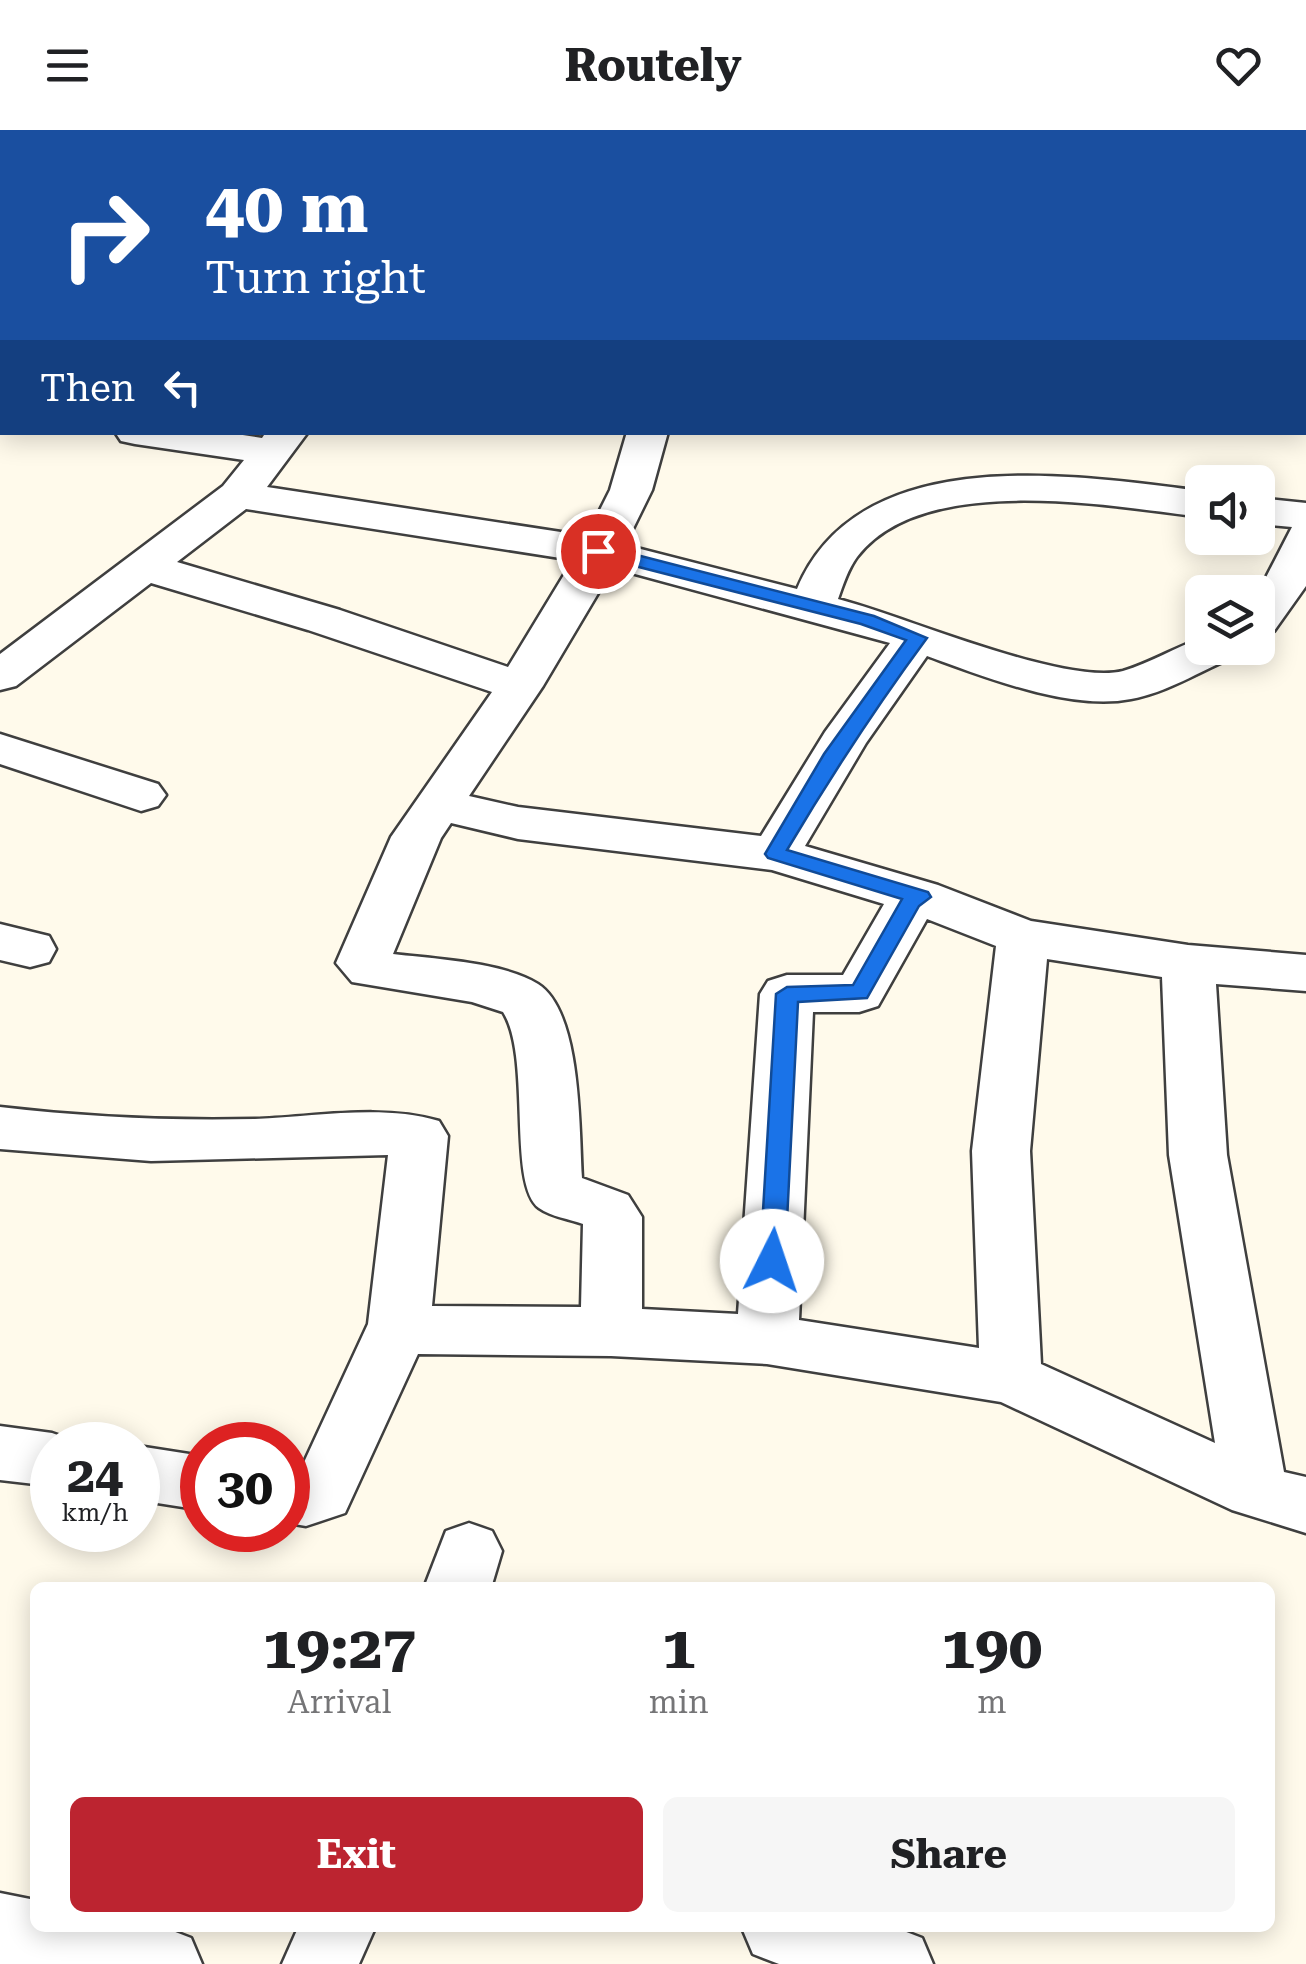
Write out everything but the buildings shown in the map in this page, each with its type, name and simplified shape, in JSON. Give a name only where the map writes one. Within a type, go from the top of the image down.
[{"type":"street","points":[[178,435],[280,442]]},
{"type":"street","points":[[611,1332],[613,1217],[605,1208],[563,1196],[553,1186],[542,1042],[532,1008],[504,992],[371,969],[363,962],[416,837],[520,686],[598,551],[646,459],[648,435]]},
{"type":"street","points":[[0,676],[238,496],[280,442]]},
{"type":"street","points":[[813,606],[830,564],[851,538],[895,510],[944,494],[1050,492],[1185,503]]},
{"type":"street","points":[[238,496],[598,551],[813,606],[1005,668],[1070,684],[1127,686],[1185,662]]},
{"type":"street","points":[[1275,512],[1306,516]]},
{"type":"street","points":[[1275,601],[1306,537]]},
{"type":"street","points":[[145,567],[324,620],[520,686]]},
{"type":"street","points":[[775,854],[834,754],[888,673],[918,638]]},
{"type":"street","points":[[1,748],[140,795]]},
{"type":"street","points":[[436,804],[518,822],[775,854],[920,897],[1023,937],[1188,963],[1306,974]]},
{"type":"street","points":[[767,1340],[787,994],[860,993],[911,902],[920,897]]},
{"type":"street","points":[[1011,1378],[1001,1151],[1023,937]]},
{"type":"street","points":[[1188,963],[1198,1155],[1280,1498]]},
{"type":"street","points":[[0,1128],[86,1139],[176,1142],[404,1133],[419,1136],[398,1335]]},
{"type":"street","points":[[310,1498],[317,1498],[327,1488],[390,1342],[398,1335],[418,1330],[611,1332],[767,1340],[1011,1378],[1280,1498]]},
{"type":"street","points":[[0,1452],[30,1457]]},
{"type":"street","points":[[0,1929],[164,1964]]},
{"type":"street","points":[[320,1964],[335,1932]]},
{"type":"street","points":[[793,1932],[895,1964]]},
{"type":"route","points":[[598,551],[868,620],[918,638],[888,673],[834,754],[775,854],[920,897],[911,902],[860,993],[787,994],[772,1261]]}]
